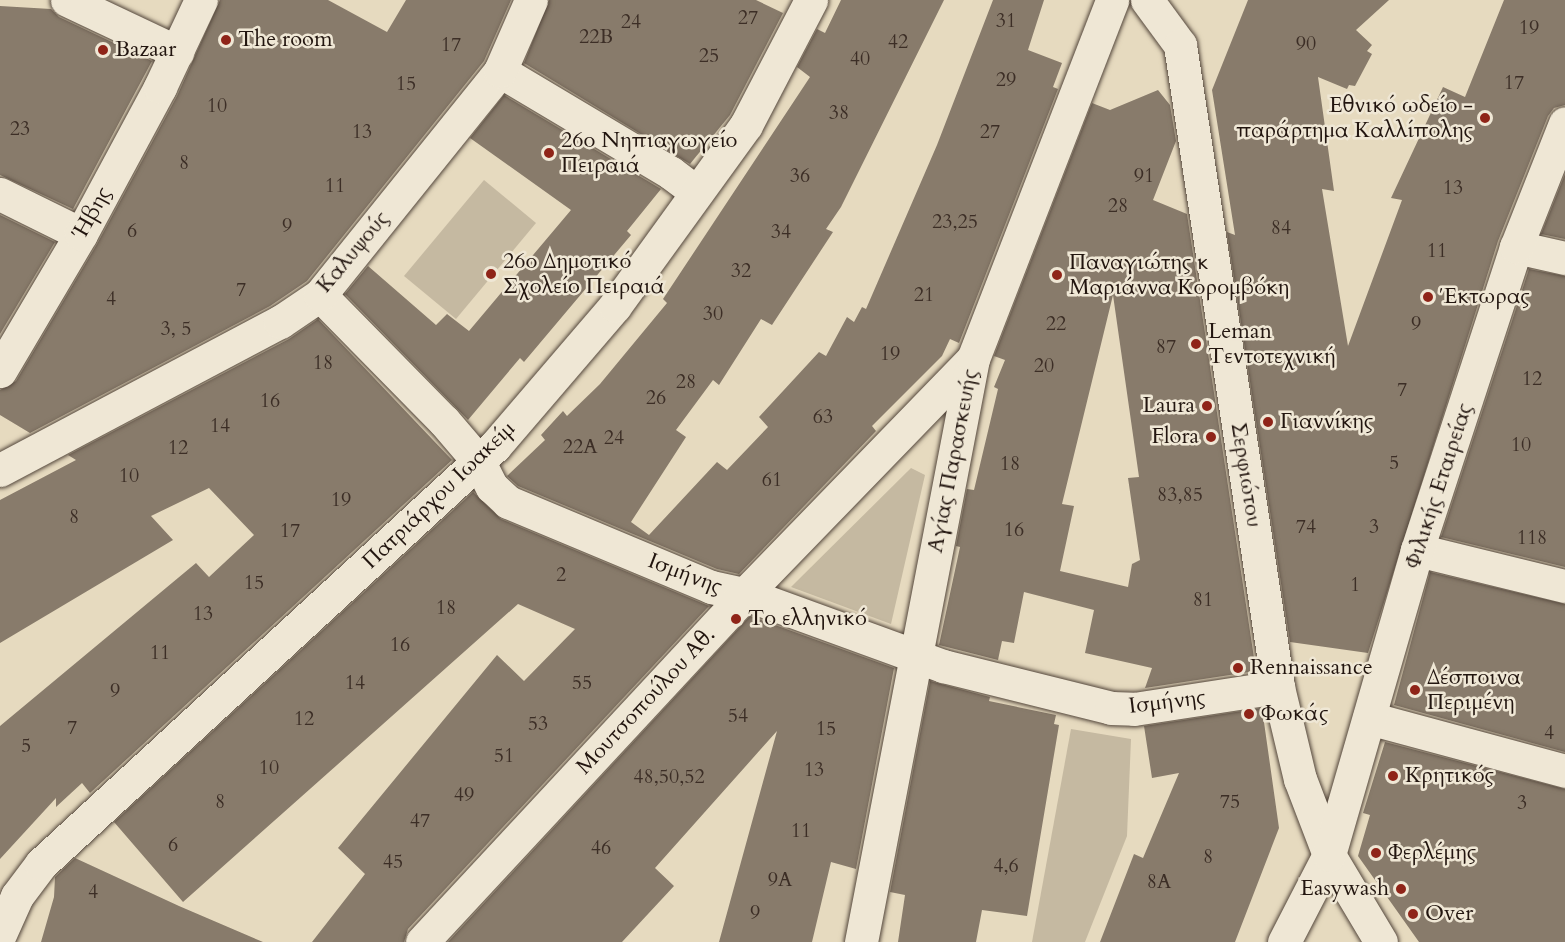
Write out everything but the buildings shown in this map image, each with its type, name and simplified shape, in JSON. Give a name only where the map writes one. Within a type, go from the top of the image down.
[{"type":"street","points":[[67,0],[177,52]]},
{"type":"street","name":"Ήβης","points":[[0,371],[81,234],[177,52],[201,0]]},
{"type":"street","name":"Καλυψούς","points":[[0,470],[280,322],[320,295],[500,71],[531,0]]},
{"type":"street","name":"Πατριάρχου Ιωακείμ","points":[[0,934],[17,896],[41,864],[479,462],[615,306],[746,125],[811,0]]},
{"type":"street","name":"Αγίας Παρασκευής","points":[[861,942],[914,653],[973,359],[1112,0]]},
{"type":"street","name":"Σερφιώτου","points":[[1147,0],[1180,45],[1278,687],[1300,779],[1329,855],[1381,942]]},
{"type":"street","points":[[500,71],[696,192]]},
{"type":"street","name":"Φιλικής Εταιρείας","points":[[1284,942],[1329,855],[1417,550],[1516,247],[1565,123]]},
{"type":"street","points":[[0,194],[81,234]]},
{"type":"street","points":[[1516,247],[1565,258]]},
{"type":"street","name":"Ισμήνης","points":[[320,295],[444,421],[479,462],[492,487],[508,502],[711,587],[745,594],[914,653],[943,666],[1112,708],[1134,709],[1278,687]]},
{"type":"street","name":"Μουτσοπούλου Αθ.","points":[[422,942],[745,594],[973,359]]},
{"type":"street","points":[[1417,550],[1565,586]]},
{"type":"street","points":[[1369,718],[1565,771]]},
{"type":"shaded area","points":[[484,180],[536,223],[456,319],[404,276]]},
{"type":"shaded area","points":[[911,468],[925,475],[891,624],[791,587]]},
{"type":"shaded area","points":[[1071,729],[1131,739],[1127,836],[1085,942],[1032,942]]},
{"type":"place","name":"The room","points":[[226,40]]},
{"type":"place","name":"Bazaar","points":[[103,50]]},
{"type":"place","name":"Εθνικό ωδείο - παράρτημα Καλλίπολης","points":[[1485,118]]},
{"type":"place","name":"26ο Νηπιαγωγείο Πειραιά","points":[[549,153]]},
{"type":"place","name":"26ο Δημοτικό Σχολείο Πειραιά","points":[[491,274]]},
{"type":"place","name":"Παναγιώτης κ Μαριάννα Κορομβόκη","points":[[1057,275]]},
{"type":"place","name":"Έκτωρας","points":[[1428,297]]},
{"type":"place","name":"Leman Τεντοτεχνική","points":[[1196,344]]},
{"type":"place","name":"Laura","points":[[1207,406]]},
{"type":"place","name":"Γιαννίκης","points":[[1268,422]]},
{"type":"place","name":"Flora","points":[[1211,437]]},
{"type":"place","name":"Το ελληνικό","points":[[736,619]]},
{"type":"place","name":"Rennaissance","points":[[1238,668]]},
{"type":"place","name":"Δέσποινα Περιμένη","points":[[1415,690]]},
{"type":"place","name":"Φωκάς","points":[[1249,714]]},
{"type":"place","name":"Κρητικός","points":[[1393,776]]},
{"type":"place","name":"Φερλέμης","points":[[1376,853]]},
{"type":"place","name":"Easywash","points":[[1401,889]]},
{"type":"place","name":"Over","points":[[1413,914]]}]
